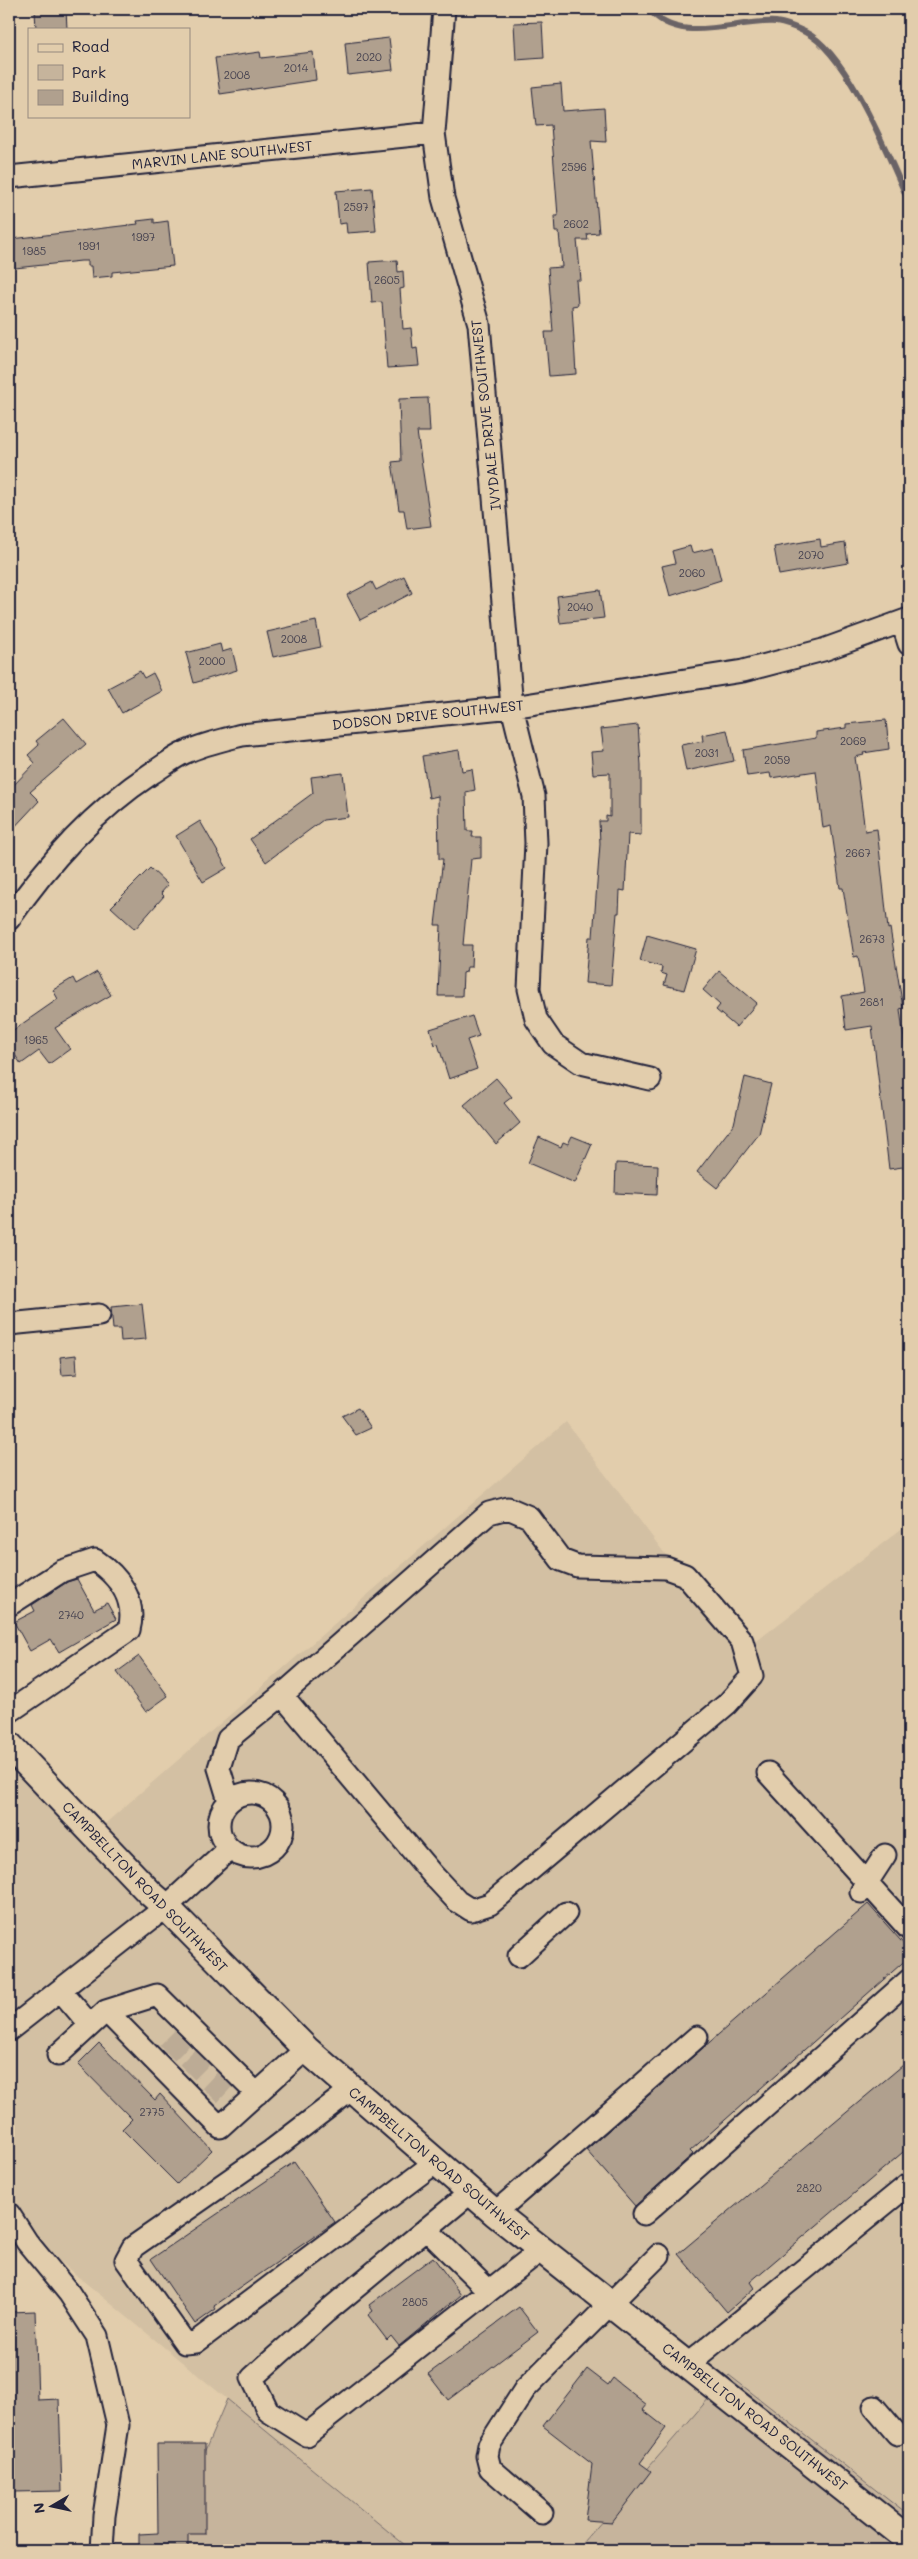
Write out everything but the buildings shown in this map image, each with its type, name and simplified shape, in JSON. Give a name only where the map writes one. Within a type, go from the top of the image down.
[{"type":"main road","name":"CAMPBELLTON ROAD SOUTHWEST","points":[[9,1745],[150,1893],[306,2050],[495,2213],[909,2540]]},
{"type":"street","name":"IVYDALE DRIVE SOUTHWEST","points":[[444,9],[434,134],[443,198],[479,324],[512,707],[534,796],[536,843],[528,989],[536,1019],[553,1044],[581,1063],[650,1079]]},
{"type":"street","name":"MARVIN LANE SOUTHWEST","points":[[9,177],[434,134]]},
{"type":"street","name":"DODSON DRIVE SOUTHWEST","points":[[9,919],[35,882],[74,836],[125,791],[182,754],[211,742],[242,735],[512,707],[743,671],[823,650],[906,620]]},
{"type":"street","points":[[906,620],[909,644]]},
{"type":"street","points":[[9,1324],[99,1315]]},
{"type":"street","points":[[229,1802],[218,1768],[228,1739],[282,1695],[489,1513],[508,1508],[529,1517],[561,1560],[578,1566],[666,1568],[685,1575],[742,1641],[752,1676],[727,1704],[490,1904],[471,1910],[457,1901],[432,1874],[282,1695]]},
{"type":"street","points":[[9,1605],[62,1571],[96,1560],[111,1570],[125,1588],[131,1610],[131,1622],[129,1630],[9,1712]]},
{"type":"street","points":[[768,1773],[864,1888],[909,1929]]},
{"type":"street","points":[[248,1793],[258,1794],[276,1805],[282,1825],[281,1835],[268,1852],[248,1857],[228,1850],[219,1830],[219,1820],[229,1802],[248,1793]]},
{"type":"street","points":[[9,2030],[166,1907],[228,1850]]},
{"type":"street","points":[[864,1888],[885,1855]]},
{"type":"street","points":[[519,1956],[566,1913]]},
{"type":"street","points":[[644,2214],[909,1980]]},
{"type":"street","points":[[61,1990],[90,2025]]},
{"type":"street","points":[[58,2055],[106,2011],[157,1995],[175,2046],[182,2077],[205,2101],[220,2126],[306,2050]]},
{"type":"street","points":[[106,2011],[175,2046],[206,2053],[229,2075],[257,2094]]},
{"type":"street","points":[[495,2213],[697,2037]]},
{"type":"street","points":[[352,2089],[270,2151],[133,2247],[126,2260],[185,2344],[196,2342],[436,2162]]},
{"type":"street","points":[[688,2364],[909,2184]]},
{"type":"street","points":[[471,2192],[252,2378],[268,2411],[306,2435],[541,2250]]},
{"type":"street","points":[[9,2214],[27,2242],[70,2293],[97,2336],[118,2425],[104,2516],[102,2550]]},
{"type":"street","points":[[426,2230],[489,2291]]},
{"type":"street","points":[[542,2513],[490,2468],[487,2456],[490,2445],[525,2389],[659,2255]]},
{"type":"street","points":[[874,2407],[897,2434]]},
{"type":"shaded area","points":[[566,1422],[740,1654],[909,1523],[909,2516],[729,2375],[577,2550],[411,2550],[9,2220],[9,1758],[84,1842]]},
{"type":"green space","points":[[729,2375],[909,2516],[909,2550],[577,2550]]},
{"type":"green space","points":[[227,2399],[411,2550],[168,2550],[164,2547]]},
{"type":"waterway","points":[[649,9],[661,20],[676,27],[709,29],[760,22],[776,22],[805,32],[821,44],[837,61],[852,83],[879,134],[909,202]]},
{"type":"tunnel","points":[[167,2053],[182,2038]]},
{"type":"tunnel","points":[[187,2072],[202,2057]]},
{"type":"tunnel","points":[[210,2095],[225,2079]]}]
